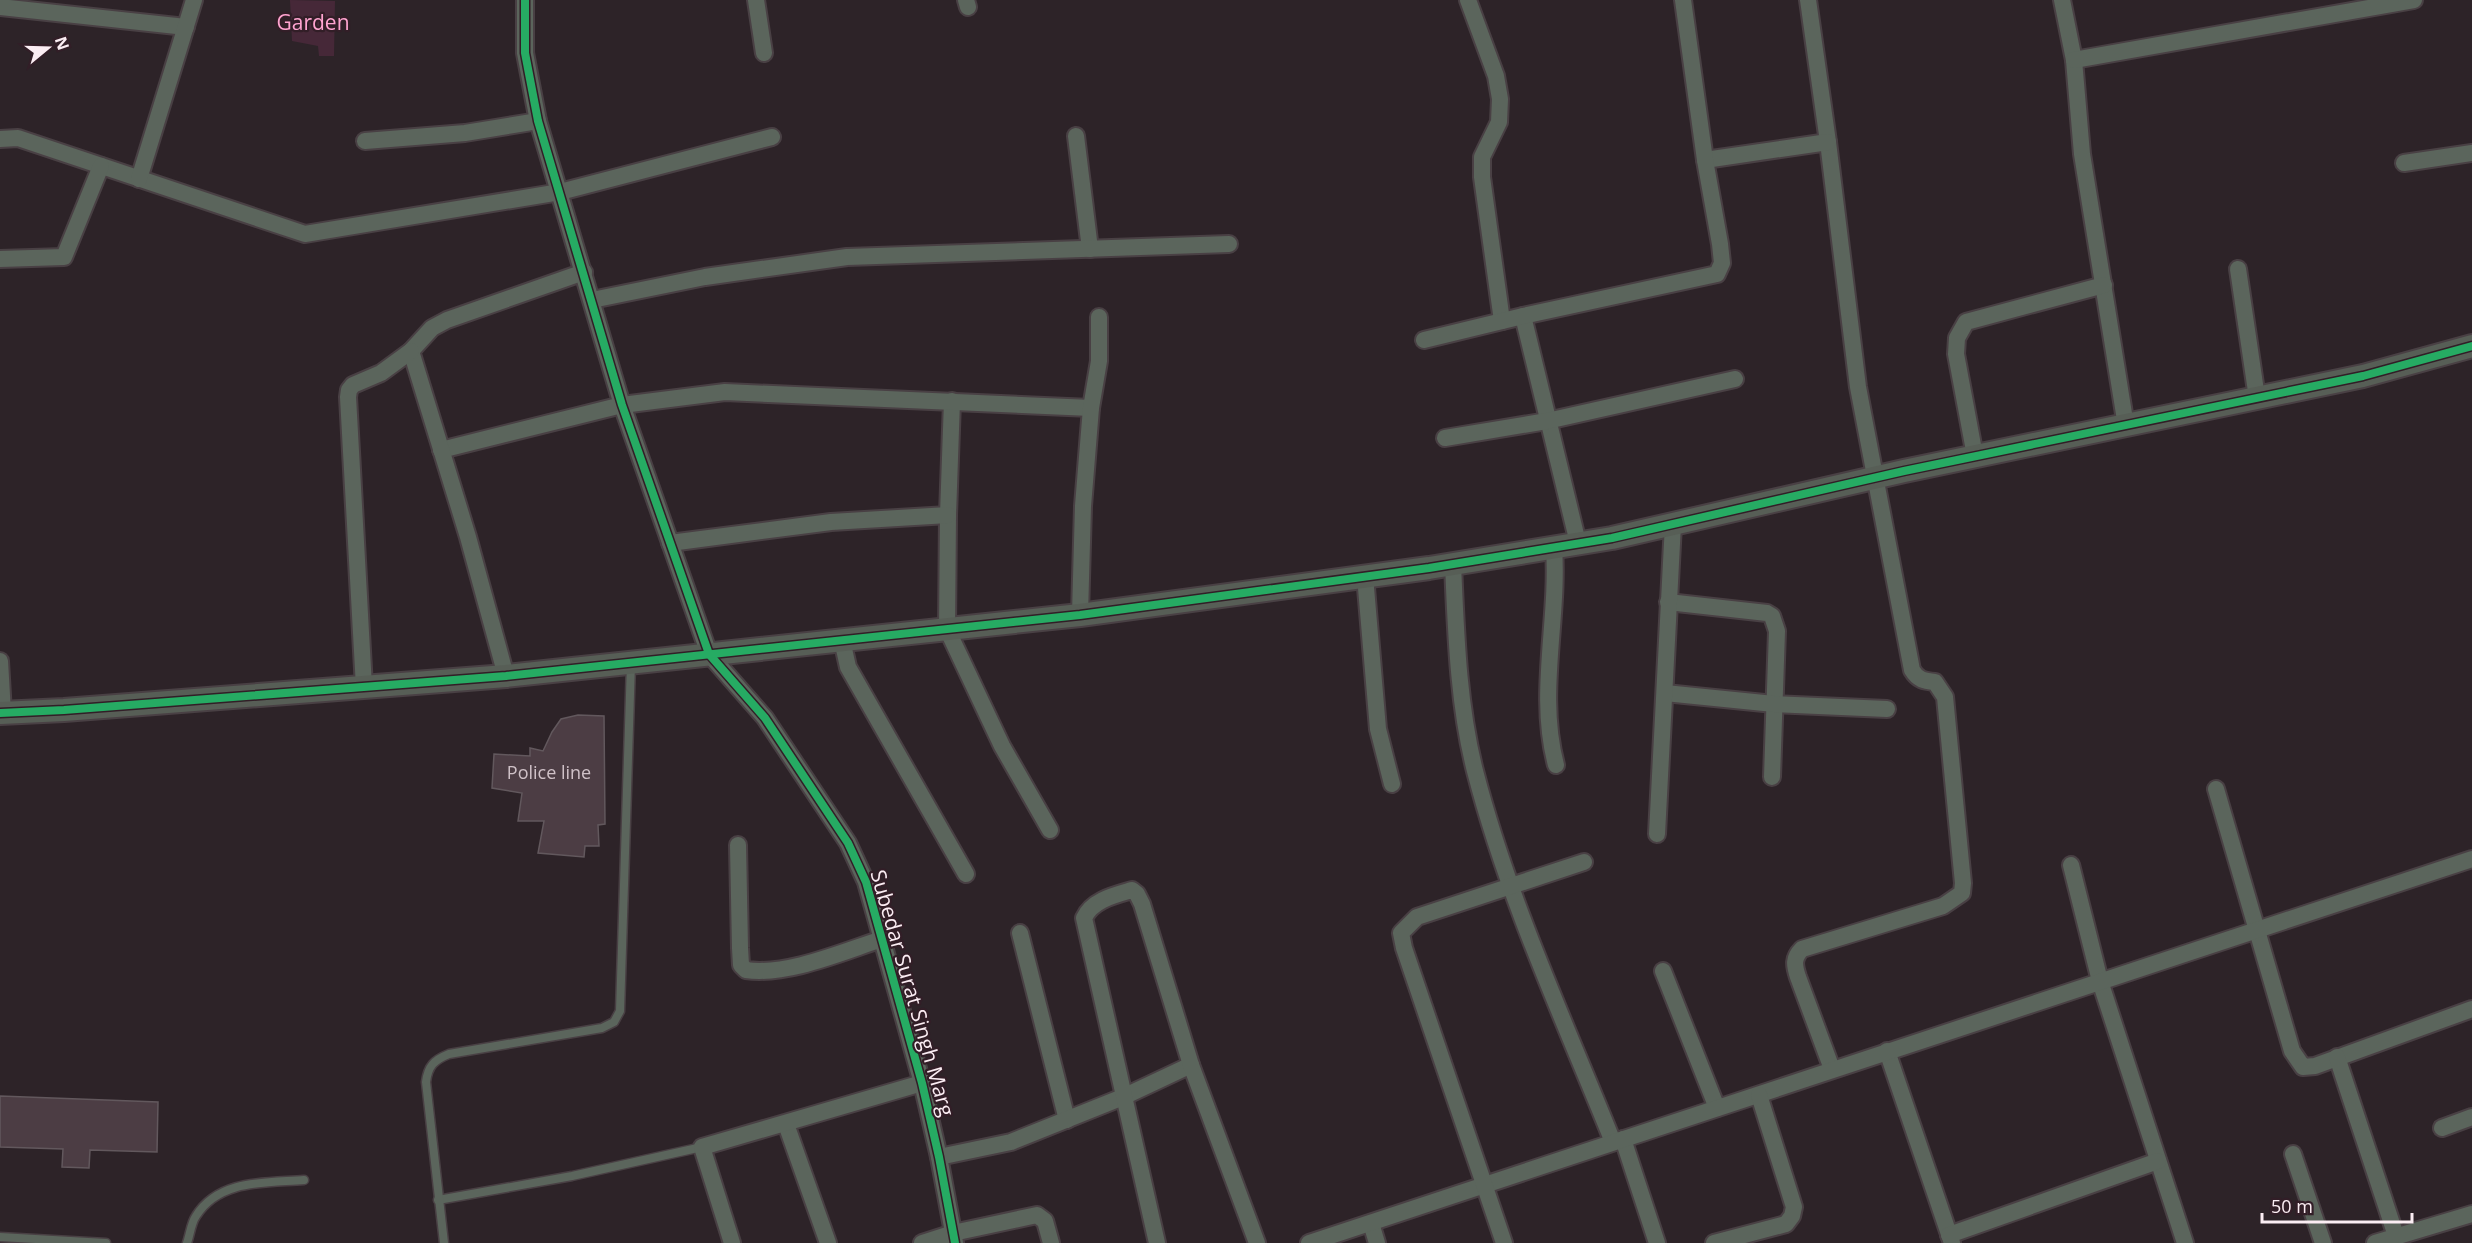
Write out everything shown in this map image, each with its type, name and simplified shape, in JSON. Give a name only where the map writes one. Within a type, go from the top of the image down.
[{"type":"street","points":[[139,179],[194,0]]},
{"type":"street","points":[[525,0],[525,53],[538,121],[622,405],[709,654]]},
{"type":"street","points":[[756,0],[764,53]]},
{"type":"street","points":[[1468,0],[1496,76],[1500,99],[1499,122],[1482,157],[1482,177],[1502,321]]},
{"type":"street","points":[[1424,340],[1523,315],[1717,274],[1722,263],[1720,244],[1705,160],[1683,0]]},
{"type":"street","points":[[1808,0],[1858,387],[1912,670],[1916,678],[1935,682],[1945,697],[1963,883],[1962,893],[1943,906],[1802,949],[1796,955],[1794,965],[1797,977],[1832,1069]]},
{"type":"street","points":[[2062,0],[2074,60],[2082,154],[2126,426]]},
{"type":"street","points":[[2074,60],[2414,0]]},
{"type":"street","points":[[0,7],[186,27]]},
{"type":"street","points":[[365,141],[465,133],[538,121]]},
{"type":"street","points":[[1076,136],[1090,249]]},
{"type":"street","points":[[0,139],[18,138],[305,234],[560,192],[772,137]]},
{"type":"street","points":[[1705,160],[1828,142]]},
{"type":"street","points":[[2404,163],[2472,153]]},
{"type":"street","points":[[0,260],[64,257],[101,166]]},
{"type":"street","points":[[592,300],[705,277],[848,257],[1229,244]]},
{"type":"street","points":[[2238,268],[2257,398]]},
{"type":"street","points":[[364,687],[349,390],[353,385],[381,373],[411,351],[432,328],[447,320],[584,272]]},
{"type":"street","points":[[1975,456],[1956,354],[1957,338],[1966,322],[2104,285]]},
{"type":"street","points":[[1523,315],[1578,543]]},
{"type":"street","points":[[1080,615],[1083,506],[1091,408],[1099,361],[1099,317]]},
{"type":"street","points":[[0,661],[2,713],[507,676],[1080,615],[1554,548],[1673,524],[1975,456],[2363,376],[2472,346]]},
{"type":"street","points":[[411,351],[507,676]]},
{"type":"street","points":[[1445,438],[1547,421],[1735,379]]},
{"type":"street","points":[[441,450],[622,405],[725,392],[1091,408]]},
{"type":"street","points":[[952,401],[947,629],[1002,746],[1050,830]]},
{"type":"street","points":[[670,543],[831,522],[948,515]]},
{"type":"street","points":[[1657,834],[1673,524]]},
{"type":"street","points":[[1554,548],[1556,592],[1548,704],[1550,741],[1556,765]]},
{"type":"street","points":[[1453,564],[1458,668],[1475,770],[1510,885],[1618,1141],[1657,1243]]},
{"type":"street","points":[[1365,576],[1378,729],[1392,784]]},
{"type":"street","points":[[1668,602],[1767,613],[1772,616],[1777,631],[1772,777]]},
{"type":"street","points":[[842,640],[848,667],[966,874]]},
{"type":"street","name":"Subedar Surat Singh Marg","points":[[709,654],[765,718],[848,843],[866,882],[922,1083],[954,1238]]},
{"type":"street","points":[[1665,693],[1774,704],[1887,709]]},
{"type":"street","points":[[2216,789],[2292,1051],[2303,1067],[2315,1066],[2472,1009]]},
{"type":"street","points":[[738,845],[741,965],[746,970],[773,970],[808,962],[882,939]]},
{"type":"street","points":[[1309,1243],[2472,859]]},
{"type":"street","points":[[1504,1243],[1404,948],[1401,933],[1418,917],[1584,861]]},
{"type":"street","points":[[2071,865],[2100,981],[2185,1243]]},
{"type":"street","points":[[1157,1243],[1084,918],[1094,904],[1132,890],[1137,894],[1191,1065],[1257,1243]]},
{"type":"street","points":[[1020,933],[1067,1120]]},
{"type":"street","points":[[1663,971],[1717,1108]]},
{"type":"street","points":[[1887,1051],[1951,1239],[2158,1161]]},
{"type":"street","points":[[2337,1057],[2396,1236]]},
{"type":"street","points":[[939,1157],[1011,1142],[1123,1097],[1191,1065]]},
{"type":"street","points":[[732,1243],[702,1147],[922,1083]]},
{"type":"street","points":[[1714,1243],[1786,1224],[1792,1216],[1794,1207],[1759,1095]]},
{"type":"street","points":[[2442,1128],[2472,1117]]},
{"type":"street","points":[[786,1124],[828,1243]]},
{"type":"street","points":[[2293,1154],[2323,1243]]},
{"type":"street","points":[[2375,1243],[2472,1214]]},
{"type":"street","points":[[922,1243],[954,1238],[1037,1215],[1045,1221],[1051,1243]]},
{"type":"street","points":[[1371,1223],[1377,1243]]},
{"type":"lane","points":[[444,1243],[426,1082],[428,1069],[437,1059],[449,1054],[602,1028],[614,1022],[620,1011],[631,663]]},
{"type":"lane","points":[[438,1200],[572,1176],[702,1147]]},
{"type":"lane","points":[[187,1243],[195,1217],[211,1198],[221,1191],[236,1186],[304,1180]]},
{"type":"lane","points":[[0,1237],[106,1243]]},
{"type":"green space","name":"Garden","points":[[290,0],[335,1],[334,56],[319,56],[318,46],[292,41]]},
{"type":"building","points":[[578,715],[604,716],[605,824],[598,825],[599,846],[585,846],[584,857],[538,853],[544,821],[518,821],[522,793],[492,788],[494,754],[530,756],[530,748],[543,751],[561,719]]},
{"type":"building","points":[[0,1096],[158,1102],[157,1152],[90,1150],[89,1168],[62,1167],[63,1149],[0,1147]]},
{"type":"cycle path","points":[[525,0],[525,53],[538,121],[622,405],[709,654],[765,718],[848,843],[866,882],[922,1083],[955,1243]]},
{"type":"cycle path","points":[[0,713],[506,676],[1080,615],[1429,568],[1612,538],[1904,471],[2363,376],[2472,346]]}]
